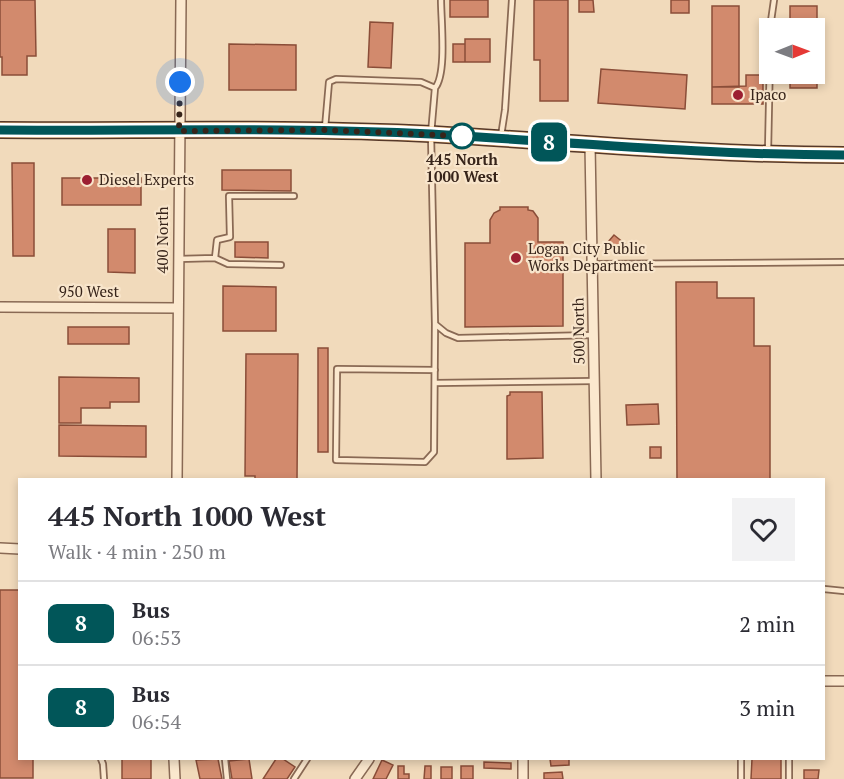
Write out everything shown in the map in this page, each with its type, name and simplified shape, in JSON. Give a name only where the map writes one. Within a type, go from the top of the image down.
[{"type":"main road","points":[[0,130],[325,130],[431,134],[768,155],[844,155]]},
{"type":"street","name":"400 North","points":[[177,478],[181,0]]},
{"type":"street","name":"500 North","points":[[590,145],[596,478]]},
{"type":"street","name":"950 West","points":[[0,307],[178,308]]},
{"type":"street","points":[[0,548],[18,549]]},
{"type":"street","points":[[825,681],[844,681]]},
{"type":"street","points":[[174,760],[175,779]]},
{"type":"street","points":[[355,779],[368,760]]},
{"type":"street","points":[[523,760],[523,779]]},
{"type":"lane","points":[[435,370],[337,369],[336,460],[425,462],[434,452],[435,383],[435,370],[435,324],[431,134],[435,88],[440,82],[441,0]]},
{"type":"lane","points":[[500,139],[505,110],[512,0]]},
{"type":"lane","points":[[771,18],[774,0]]},
{"type":"lane","points":[[325,130],[329,82],[336,79],[421,82],[435,88]]},
{"type":"lane","points":[[768,155],[769,84]]},
{"type":"lane","points":[[215,258],[217,240],[230,237],[229,196],[294,196]]},
{"type":"lane","points":[[178,259],[215,258],[228,264],[281,265]]},
{"type":"lane","points":[[593,264],[844,262]]},
{"type":"lane","points":[[435,324],[446,333],[458,338],[594,335]]},
{"type":"lane","points":[[435,383],[595,381]]},
{"type":"lane","points":[[825,589],[844,591]]},
{"type":"lane","points":[[101,760],[104,779]]},
{"type":"lane","points":[[225,760],[227,779]]},
{"type":"lane","points":[[294,779],[306,760]]},
{"type":"lane","points":[[741,760],[741,779]]},
{"type":"lane","points":[[789,760],[789,779]]},
{"type":"building","points":[[0,0],[35,0],[36,56],[27,56],[27,75],[2,75]]},
{"type":"building","points":[[450,0],[488,0],[488,17],[450,17]]},
{"type":"building","points":[[534,0],[568,0],[568,101],[540,101],[540,60],[534,60]]},
{"type":"building","points":[[579,0],[593,0],[594,12],[579,12]]},
{"type":"building","points":[[671,0],[689,0],[689,13],[671,13]]},
{"type":"building","points":[[712,6],[739,6],[739,87],[712,87]]},
{"type":"building","points":[[790,6],[817,6],[817,18],[790,18]]},
{"type":"building","points":[[370,22],[393,23],[391,68],[368,67]]},
{"type":"building","points":[[465,39],[490,39],[490,62],[465,62]]},
{"type":"building","points":[[229,44],[296,45],[296,90],[229,90]]},
{"type":"building","points":[[453,44],[465,44],[465,62],[453,62]]},
{"type":"building","points":[[601,69],[687,75],[685,109],[598,103]]},
{"type":"building","name":"Ipaco","points":[[746,75],[759,75],[759,84],[763,84],[763,104],[712,104],[712,87],[746,86]]},
{"type":"building","points":[[790,84],[817,84],[817,88],[790,88]]},
{"type":"building","points":[[12,163],[34,163],[34,256],[13,256]]},
{"type":"building","points":[[222,170],[291,170],[291,191],[222,190]]},
{"type":"building","points":[[62,178],[141,178],[141,205],[62,205]]},
{"type":"building","points":[[500,207],[528,207],[528,210],[533,211],[538,218],[538,242],[563,242],[563,326],[465,327],[465,243],[490,243],[490,220],[494,213],[500,210]]},
{"type":"building","points":[[108,229],[135,229],[135,273],[108,272]]},
{"type":"building","points":[[614,235],[629,247],[623,254],[608,242]]},
{"type":"building","points":[[235,242],[268,242],[268,258],[235,257]]},
{"type":"building","points":[[676,282],[717,282],[717,298],[754,298],[754,346],[770,346],[770,478],[677,478]]},
{"type":"building","points":[[223,286],[276,287],[276,331],[223,331]]},
{"type":"building","points":[[68,327],[129,327],[129,344],[68,344]]},
{"type":"building","points":[[318,348],[328,348],[328,452],[318,452]]},
{"type":"building","points":[[246,354],[298,354],[297,478],[245,476]]},
{"type":"building","points":[[59,377],[139,378],[139,402],[110,402],[110,408],[81,408],[81,423],[59,423]]},
{"type":"building","points":[[510,392],[542,392],[543,458],[507,459],[507,396]]},
{"type":"building","points":[[658,404],[659,424],[627,425],[626,405]]},
{"type":"building","points":[[59,425],[146,426],[146,457],[59,456]]},
{"type":"building","points":[[650,447],[661,447],[661,458],[650,458]]},
{"type":"building","points":[[0,590],[18,590],[18,760],[33,760],[33,778],[0,778]]},
{"type":"building","points":[[122,760],[151,760],[151,779],[122,779]]},
{"type":"building","points":[[196,760],[218,760],[222,779],[200,779]]},
{"type":"building","points":[[249,760],[252,779],[232,779],[229,761]]},
{"type":"building","points":[[275,760],[284,760],[295,767],[287,779],[263,779]]},
{"type":"building","points":[[382,760],[393,765],[386,779],[373,779]]},
{"type":"building","points":[[550,760],[569,760],[569,765],[551,766]]},
{"type":"building","points":[[752,760],[781,760],[781,779],[751,779]]},
{"type":"building","points":[[484,762],[511,763],[511,769],[484,768]]},
{"type":"building","points":[[398,766],[404,766],[404,774],[409,774],[409,779],[398,779]]},
{"type":"building","points":[[425,766],[431,766],[431,779],[424,779]]},
{"type":"building","points":[[461,766],[473,766],[473,779],[461,779]]},
{"type":"building","points":[[441,767],[452,767],[452,779],[441,779]]},
{"type":"building","points":[[804,770],[819,770],[818,779],[804,779]]},
{"type":"building","points":[[562,772],[563,779],[544,779],[544,773]]},
{"type":"bus line","name":"8","points":[[0,130],[325,130],[431,134],[707,153],[844,155]]},
{"type":"place","name":"Ipaco","points":[[738,95]]},
{"type":"place","name":"445 North 1000 West","points":[[462,136]]},
{"type":"place","name":"Diesel Experts","points":[[87,180]]},
{"type":"place","name":"Logan City Public Works Department","points":[[516,258]]},
{"type":"route","points":[[180,82],[179,131],[325,130],[462,136]]}]
